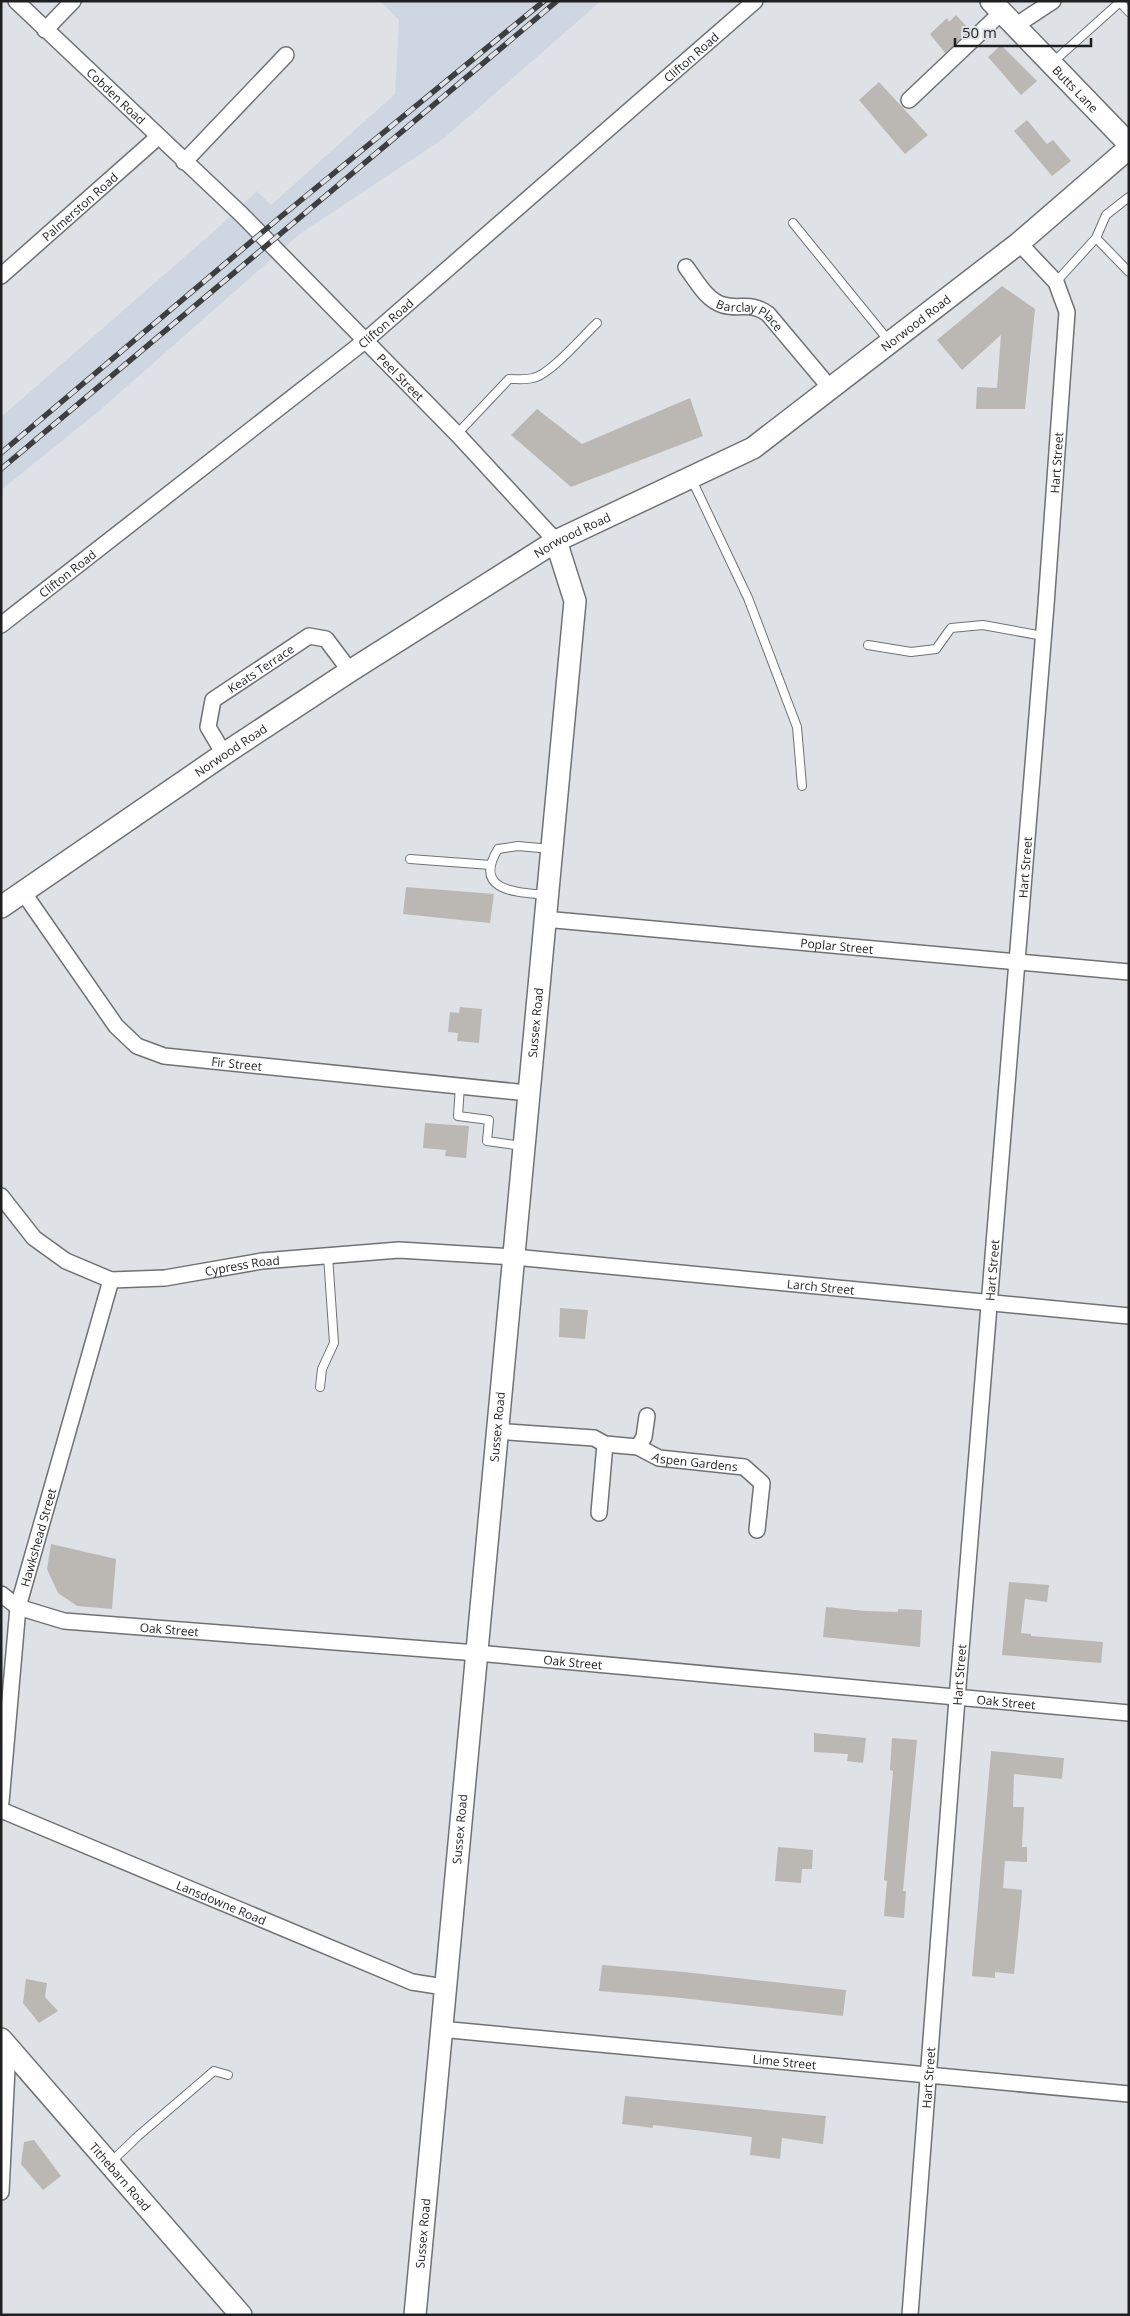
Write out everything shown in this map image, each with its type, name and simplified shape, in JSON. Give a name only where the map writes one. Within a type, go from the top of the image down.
[{"type":"street","name":"Cobden Road","points":[[16,1],[184,162],[242,214]]},
{"type":"street","points":[[45,30],[73,1]]},
{"type":"street","name":"Clifton Road","points":[[1,625],[366,340],[755,1]]},
{"type":"street","points":[[909,100],[1002,13],[1053,1]]},
{"type":"street","name":"Butts Lane","points":[[1002,13],[1052,64],[1128,150]]},
{"type":"street","points":[[184,162],[286,55]]},
{"type":"street","name":"Palmerston Road","points":[[1,276],[158,137]]},
{"type":"street","name":"Norwood Road","points":[[1,907],[224,754],[350,671],[556,541],[753,448],[1019,243],[1128,150]]},
{"type":"street","name":"Peel Street","points":[[242,214],[457,434],[556,541]]},
{"type":"street","name":"Hart Street","points":[[910,2315],[1067,312],[1056,282],[1019,243]]},
{"type":"street","name":"Barclay Place","points":[[686,267],[708,297],[715,302],[730,306],[754,306],[768,314],[831,389]]},
{"type":"street","name":"Sussex Road","points":[[415,2315],[440,2029],[477,1653],[495,1431],[514,1257],[546,895],[575,601],[556,541]]},
{"type":"street","name":"Keats Terrace","points":[[224,754],[208,727],[213,700],[310,636],[326,639],[350,671]]},
{"type":"street","name":"Fir Street","points":[[23,892],[116,1026],[137,1046],[164,1056],[528,1093]]},
{"type":"street","name":"Poplar Street","points":[[544,919],[1129,972]]},
{"type":"street","name":"Cypress Road","points":[[1,1196],[34,1238],[66,1261],[111,1280],[165,1278],[262,1261],[399,1250],[514,1257]]},
{"type":"street","name":"Larch Street","points":[[514,1257],[1129,1316]]},
{"type":"street","name":"Hawkshead Street","points":[[1,1802],[18,1607],[111,1280]]},
{"type":"street","name":"Aspen Gardens","points":[[638,1447],[644,1437],[647,1416]]},
{"type":"street","name":"Aspen Gardens","points":[[495,1431],[594,1438],[605,1444],[638,1447],[658,1458],[744,1467],[762,1483],[757,1530]]},
{"type":"street","points":[[599,1514],[605,1444]]},
{"type":"street","name":"Oak Street","points":[[1,1594],[18,1607],[64,1622],[477,1653],[957,1699],[1129,1713]]},
{"type":"street","name":"Lansdowne Road","points":[[1,1810],[412,1982],[444,1987]]},
{"type":"street","name":"Lime Street","points":[[440,2029],[1129,2094]]},
{"type":"street","points":[[1,2192],[5,2043]]},
{"type":"street","name":"Tithebarn Road","points":[[5,2043],[241,2315]]},
{"type":"lane","points":[[1052,64],[1120,2],[1129,12]]},
{"type":"lane","points":[[1056,282],[1096,238],[1106,214],[1129,197]]},
{"type":"lane","points":[[793,223],[891,342]]},
{"type":"lane","points":[[1096,238],[1129,272]]},
{"type":"lane","points":[[457,434],[509,379],[534,378],[556,365],[574,344],[597,323]]},
{"type":"lane","points":[[691,478],[748,598],[797,727],[802,786]]},
{"type":"lane","points":[[868,645],[911,652],[936,648],[951,628],[983,625],[1043,636]]},
{"type":"lane","points":[[546,895],[505,890],[495,880],[491,865],[498,849],[506,846],[551,849]]},
{"type":"lane","points":[[410,859],[491,865]]},
{"type":"lane","points":[[460,1086],[458,1116],[489,1120],[487,1141],[524,1146]]},
{"type":"lane","points":[[320,1387],[322,1369],[334,1343],[328,1256]]},
{"type":"lane","points":[[110,2163],[138,2136],[214,2071],[228,2075]]},
{"type":"shaded area","points":[[380,1],[601,1],[443,139],[301,233],[99,411],[1,490],[1,417],[220,226],[257,191],[271,205],[395,94],[399,20]]},
{"type":"building","points":[[956,15],[970,30],[945,53],[930,34],[947,18],[949,22]]},
{"type":"building","points":[[1001,45],[1037,81],[1021,95],[988,57]]},
{"type":"building","points":[[879,82],[928,135],[905,154],[859,100]]},
{"type":"building","points":[[1027,120],[1047,144],[1053,140],[1071,161],[1052,176],[1014,131]]},
{"type":"building","points":[[1002,286],[1035,309],[1025,409],[976,409],[977,387],[997,388],[1001,335],[962,370],[937,340]]},
{"type":"building","points":[[690,398],[703,436],[571,487],[511,435],[537,409],[582,444]]},
{"type":"building","points":[[406,887],[494,894],[490,923],[403,914]]},
{"type":"building","points":[[460,1007],[482,1009],[479,1043],[457,1041],[458,1033],[448,1032],[450,1012],[459,1013]]},
{"type":"building","points":[[425,1123],[469,1126],[466,1158],[445,1156],[446,1150],[423,1148]]},
{"type":"building","points":[[560,1308],[588,1310],[585,1339],[559,1337]]},
{"type":"building","points":[[51,1544],[116,1559],[112,1609],[77,1606],[58,1593],[47,1569]]},
{"type":"building","points":[[1009,1582],[1049,1585],[1047,1602],[1025,1599],[1021,1633],[1031,1634],[1031,1636],[1103,1642],[1101,1663],[1002,1655]]},
{"type":"building","points":[[826,1607],[865,1611],[898,1612],[898,1609],[922,1610],[920,1647],[823,1637]]},
{"type":"building","points":[[814,1733],[866,1738],[863,1763],[847,1761],[848,1754],[814,1752]]},
{"type":"building","points":[[892,1738],[917,1740],[903,1891],[906,1891],[904,1918],[884,1916],[887,1881],[884,1880],[893,1771],[890,1770]]},
{"type":"building","points":[[991,1751],[1064,1758],[1062,1779],[1014,1774],[1013,1807],[1024,1807],[1022,1847],[1027,1847],[1027,1862],[1005,1861],[1003,1888],[1022,1890],[1021,1905],[1014,1974],[995,1972],[995,1978],[972,1976]]},
{"type":"building","points":[[778,1847],[813,1850],[812,1869],[802,1869],[801,1883],[775,1881]]},
{"type":"building","points":[[602,1965],[846,1990],[843,2016],[599,1991]]},
{"type":"building","points":[[26,1979],[47,1983],[45,1997],[58,2011],[39,2023],[23,2003]]},
{"type":"building","points":[[625,2096],[826,2116],[823,2144],[782,2138],[780,2159],[750,2155],[752,2137],[653,2125],[653,2128],[622,2124]]},
{"type":"building","points":[[34,2140],[61,2176],[43,2190],[21,2164],[24,2142]]},
{"type":"railway","points":[[1,453],[278,219],[544,1]]},
{"type":"railway","points":[[1,469],[557,1]]}]
